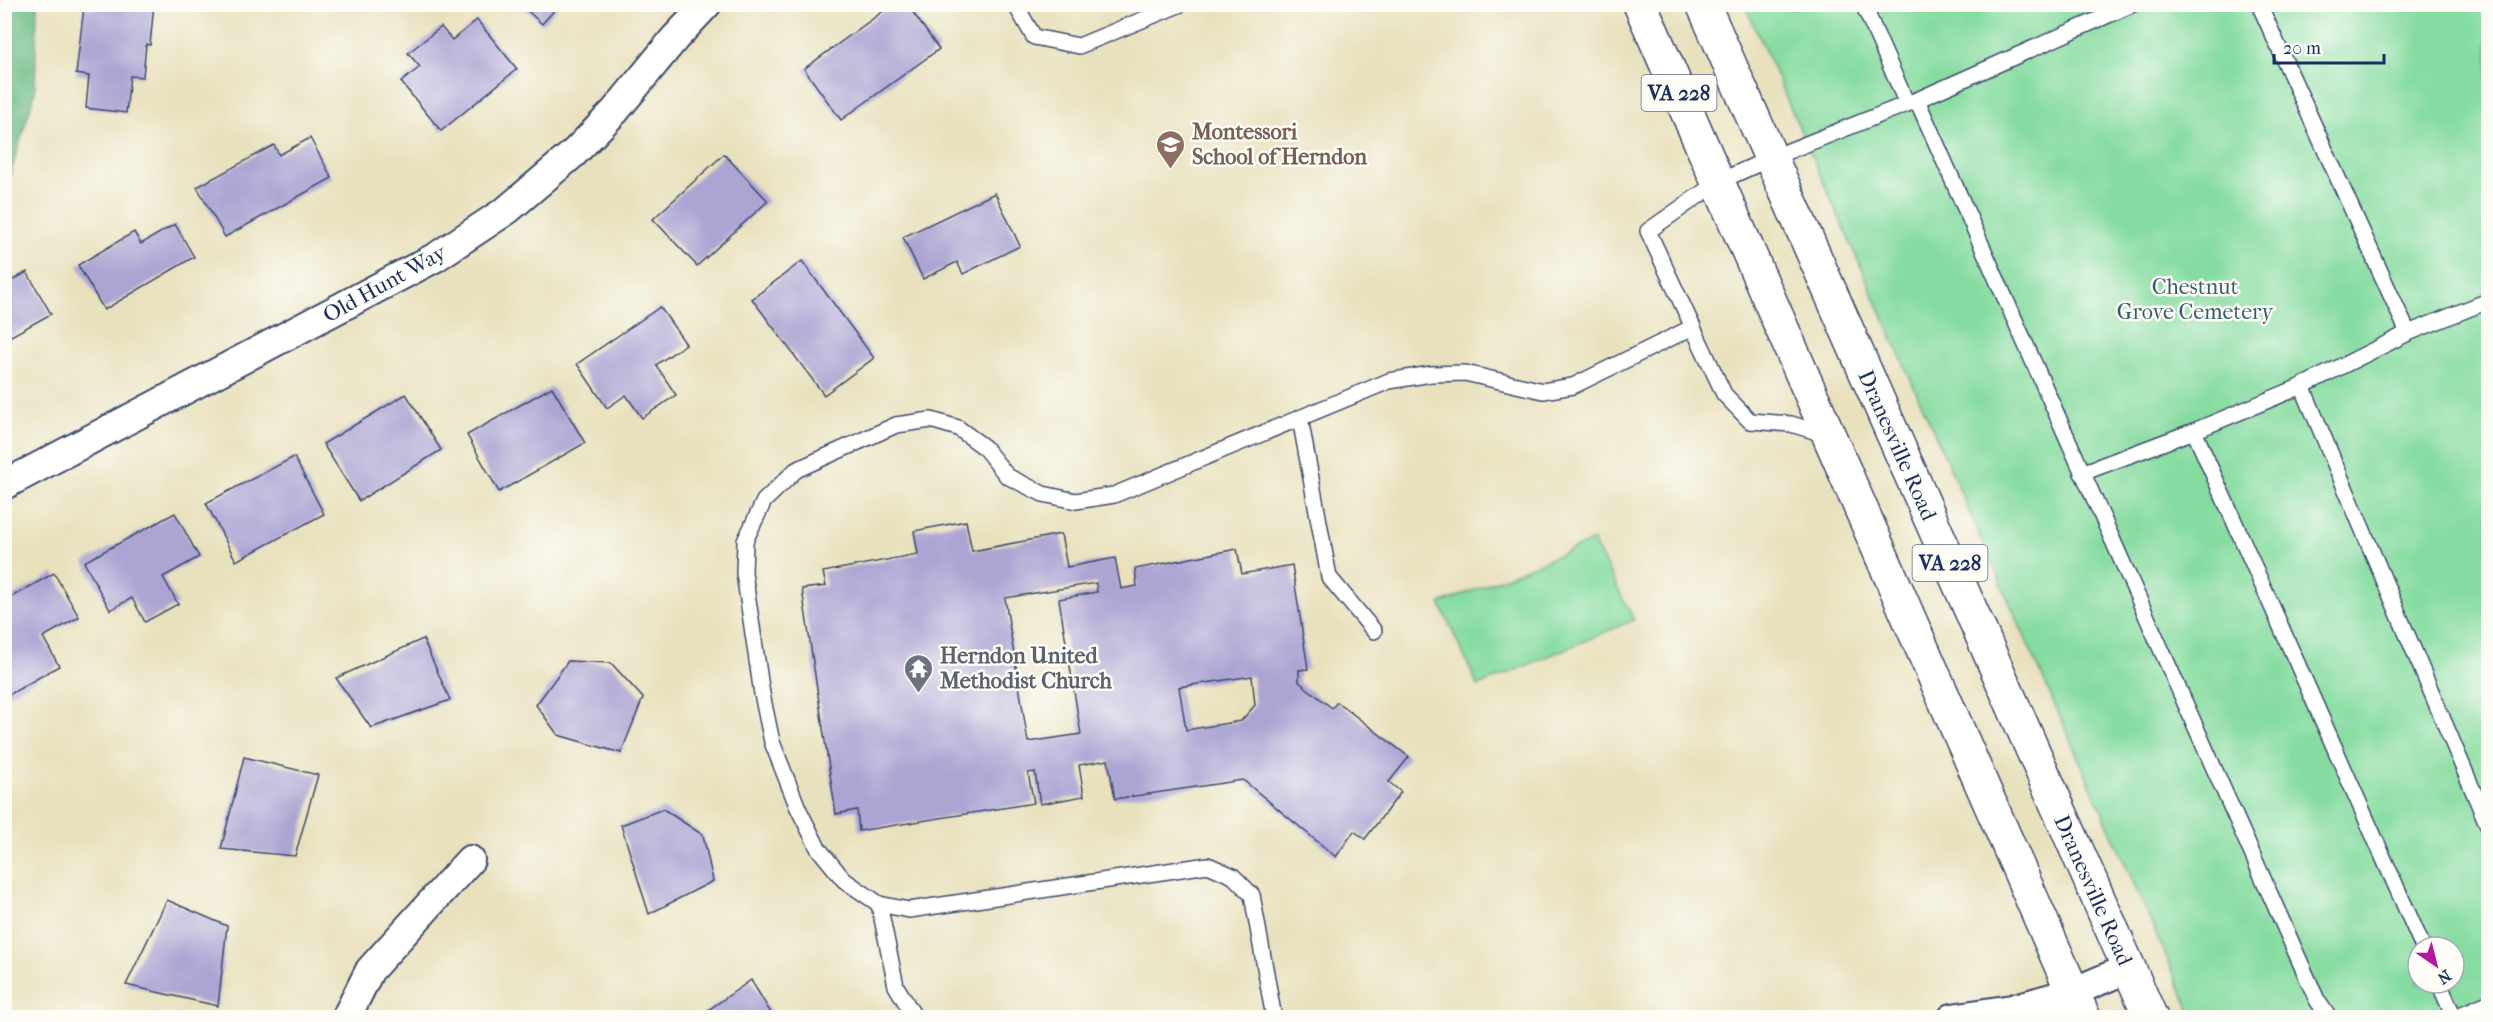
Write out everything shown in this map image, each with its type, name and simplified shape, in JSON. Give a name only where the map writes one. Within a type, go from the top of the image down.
[{"type":"main road","name":"VA 228","points":[[1640,4],[2079,1005]]},
{"type":"main road","name":"Dranesville Road","points":[[1703,4],[2151,1017]]},
{"type":"street","name":"Old Hunt Way","points":[[4,485],[436,257],[507,210],[582,145],[615,111],[675,38],[707,4]]},
{"type":"street","points":[[346,1017],[370,970],[470,860]]},
{"type":"street","points":[[1952,1017],[2012,1009],[2079,1005],[2129,968]]},
{"type":"lane","points":[[1015,4],[1034,37],[1079,46],[1181,4]]},
{"type":"lane","points":[[1863,4],[1912,102],[2082,473],[2317,1000],[2329,1017]]},
{"type":"lane","points":[[1829,436],[1791,424],[1750,421],[1724,394],[1648,231],[1718,182],[1771,158],[1912,102],[2133,4]]},
{"type":"lane","points":[[2259,4],[2408,333]]},
{"type":"lane","points":[[2082,473],[2194,431],[2302,386],[2408,333],[2488,301]]},
{"type":"lane","points":[[1274,1017],[1252,895],[1233,876],[1208,865],[909,910],[879,904],[843,880],[818,848],[798,808],[772,742],[762,694],[744,573],[745,541],[764,501],[796,470],[896,425],[931,420],[958,428],[984,447],[1007,476],[1042,494],[1076,501],[1114,495],[1389,381],[1431,374],[1465,373],[1543,391],[1573,386],[1693,327]]},
{"type":"lane","points":[[2302,386],[2488,826]]},
{"type":"lane","points":[[1300,418],[1329,576],[1374,632]]},
{"type":"lane","points":[[2194,431],[2418,935]]},
{"type":"lane","points":[[879,904],[896,986],[915,1017]]},
{"type":"lane","points":[[2444,995],[2454,1017],[2488,1003]]},
{"type":"green space","points":[[5,4],[37,5],[35,92],[5,192]]},
{"type":"green space","name":"Chestnut Grove Cemetery","points":[[1745,5],[2488,5],[2488,1017],[2193,1017]]},
{"type":"green space","points":[[1593,541],[1634,620],[1478,686],[1440,604]]},
{"type":"building","points":[[94,4],[154,4],[150,45],[146,44],[143,77],[130,76],[126,113],[86,108],[89,76],[76,74],[84,7],[94,8]]},
{"type":"building","points":[[520,4],[560,4],[542,24]]},
{"type":"building","points":[[893,4],[907,4],[939,49],[841,120],[804,69]]},
{"type":"building","points":[[477,20],[517,69],[441,131],[401,82],[420,67],[408,53],[441,27],[452,40]]},
{"type":"building","points":[[310,138],[332,178],[225,237],[197,187],[274,145],[279,155]]},
{"type":"building","points":[[724,154],[768,201],[697,266],[653,219]]},
{"type":"building","points":[[995,193],[1020,246],[963,274],[957,262],[923,279],[903,237]]},
{"type":"building","points":[[175,224],[194,257],[104,310],[78,265],[134,232],[141,244]]},
{"type":"building","points":[[802,261],[874,358],[824,395],[752,299]]},
{"type":"building","points":[[27,272],[51,314],[4,340],[4,285]]},
{"type":"building","points":[[660,307],[686,344],[656,365],[676,395],[642,418],[626,395],[607,408],[577,364]]},
{"type":"building","points":[[552,387],[585,443],[499,492],[467,435]]},
{"type":"building","points":[[406,394],[441,450],[359,501],[323,444]]},
{"type":"building","points":[[294,457],[324,514],[236,561],[206,503]]},
{"type":"building","points":[[175,513],[199,557],[163,577],[178,604],[145,622],[132,598],[110,610],[84,562]]},
{"type":"building","name":"Herndon United Methodist Church","points":[[966,521],[972,551],[1061,534],[1067,567],[1115,558],[1121,589],[1137,586],[1135,569],[1237,549],[1242,574],[1292,565],[1308,669],[1299,670],[1299,682],[1332,708],[1337,702],[1409,757],[1389,782],[1401,792],[1365,839],[1354,831],[1336,857],[1243,780],[1115,799],[1108,760],[1079,765],[1084,796],[1040,804],[1035,772],[1028,773],[1034,803],[859,831],[857,810],[836,814],[802,589],[826,586],[823,572],[918,554],[914,531]],"holes":[[[1096,583],[1097,592],[1059,599],[1081,734],[1028,742],[1005,598]],[[1252,676],[1255,705],[1241,721],[1186,730],[1179,687]]]},
{"type":"building","points":[[54,573],[79,617],[43,637],[59,666],[7,696],[4,692],[4,601]]},
{"type":"building","points":[[423,639],[450,700],[371,728],[336,678]]},
{"type":"building","points":[[568,661],[611,663],[643,698],[621,753],[558,735],[536,705]]},
{"type":"building","points":[[244,757],[318,775],[295,856],[221,849]]},
{"type":"building","points":[[663,809],[703,835],[713,881],[649,914],[621,825]]},
{"type":"building","points":[[167,900],[227,926],[218,1006],[126,985]]},
{"type":"building","points":[[751,980],[774,1018],[697,1018]]},
{"type":"building","points":[[526,1012],[528,1018],[512,1018],[512,1017]]},
{"type":"place","name":"Montessori School of Herndon","points":[[1171,170]]},
{"type":"place","name":"Herndon United Methodist Church","points":[[919,694]]}]
